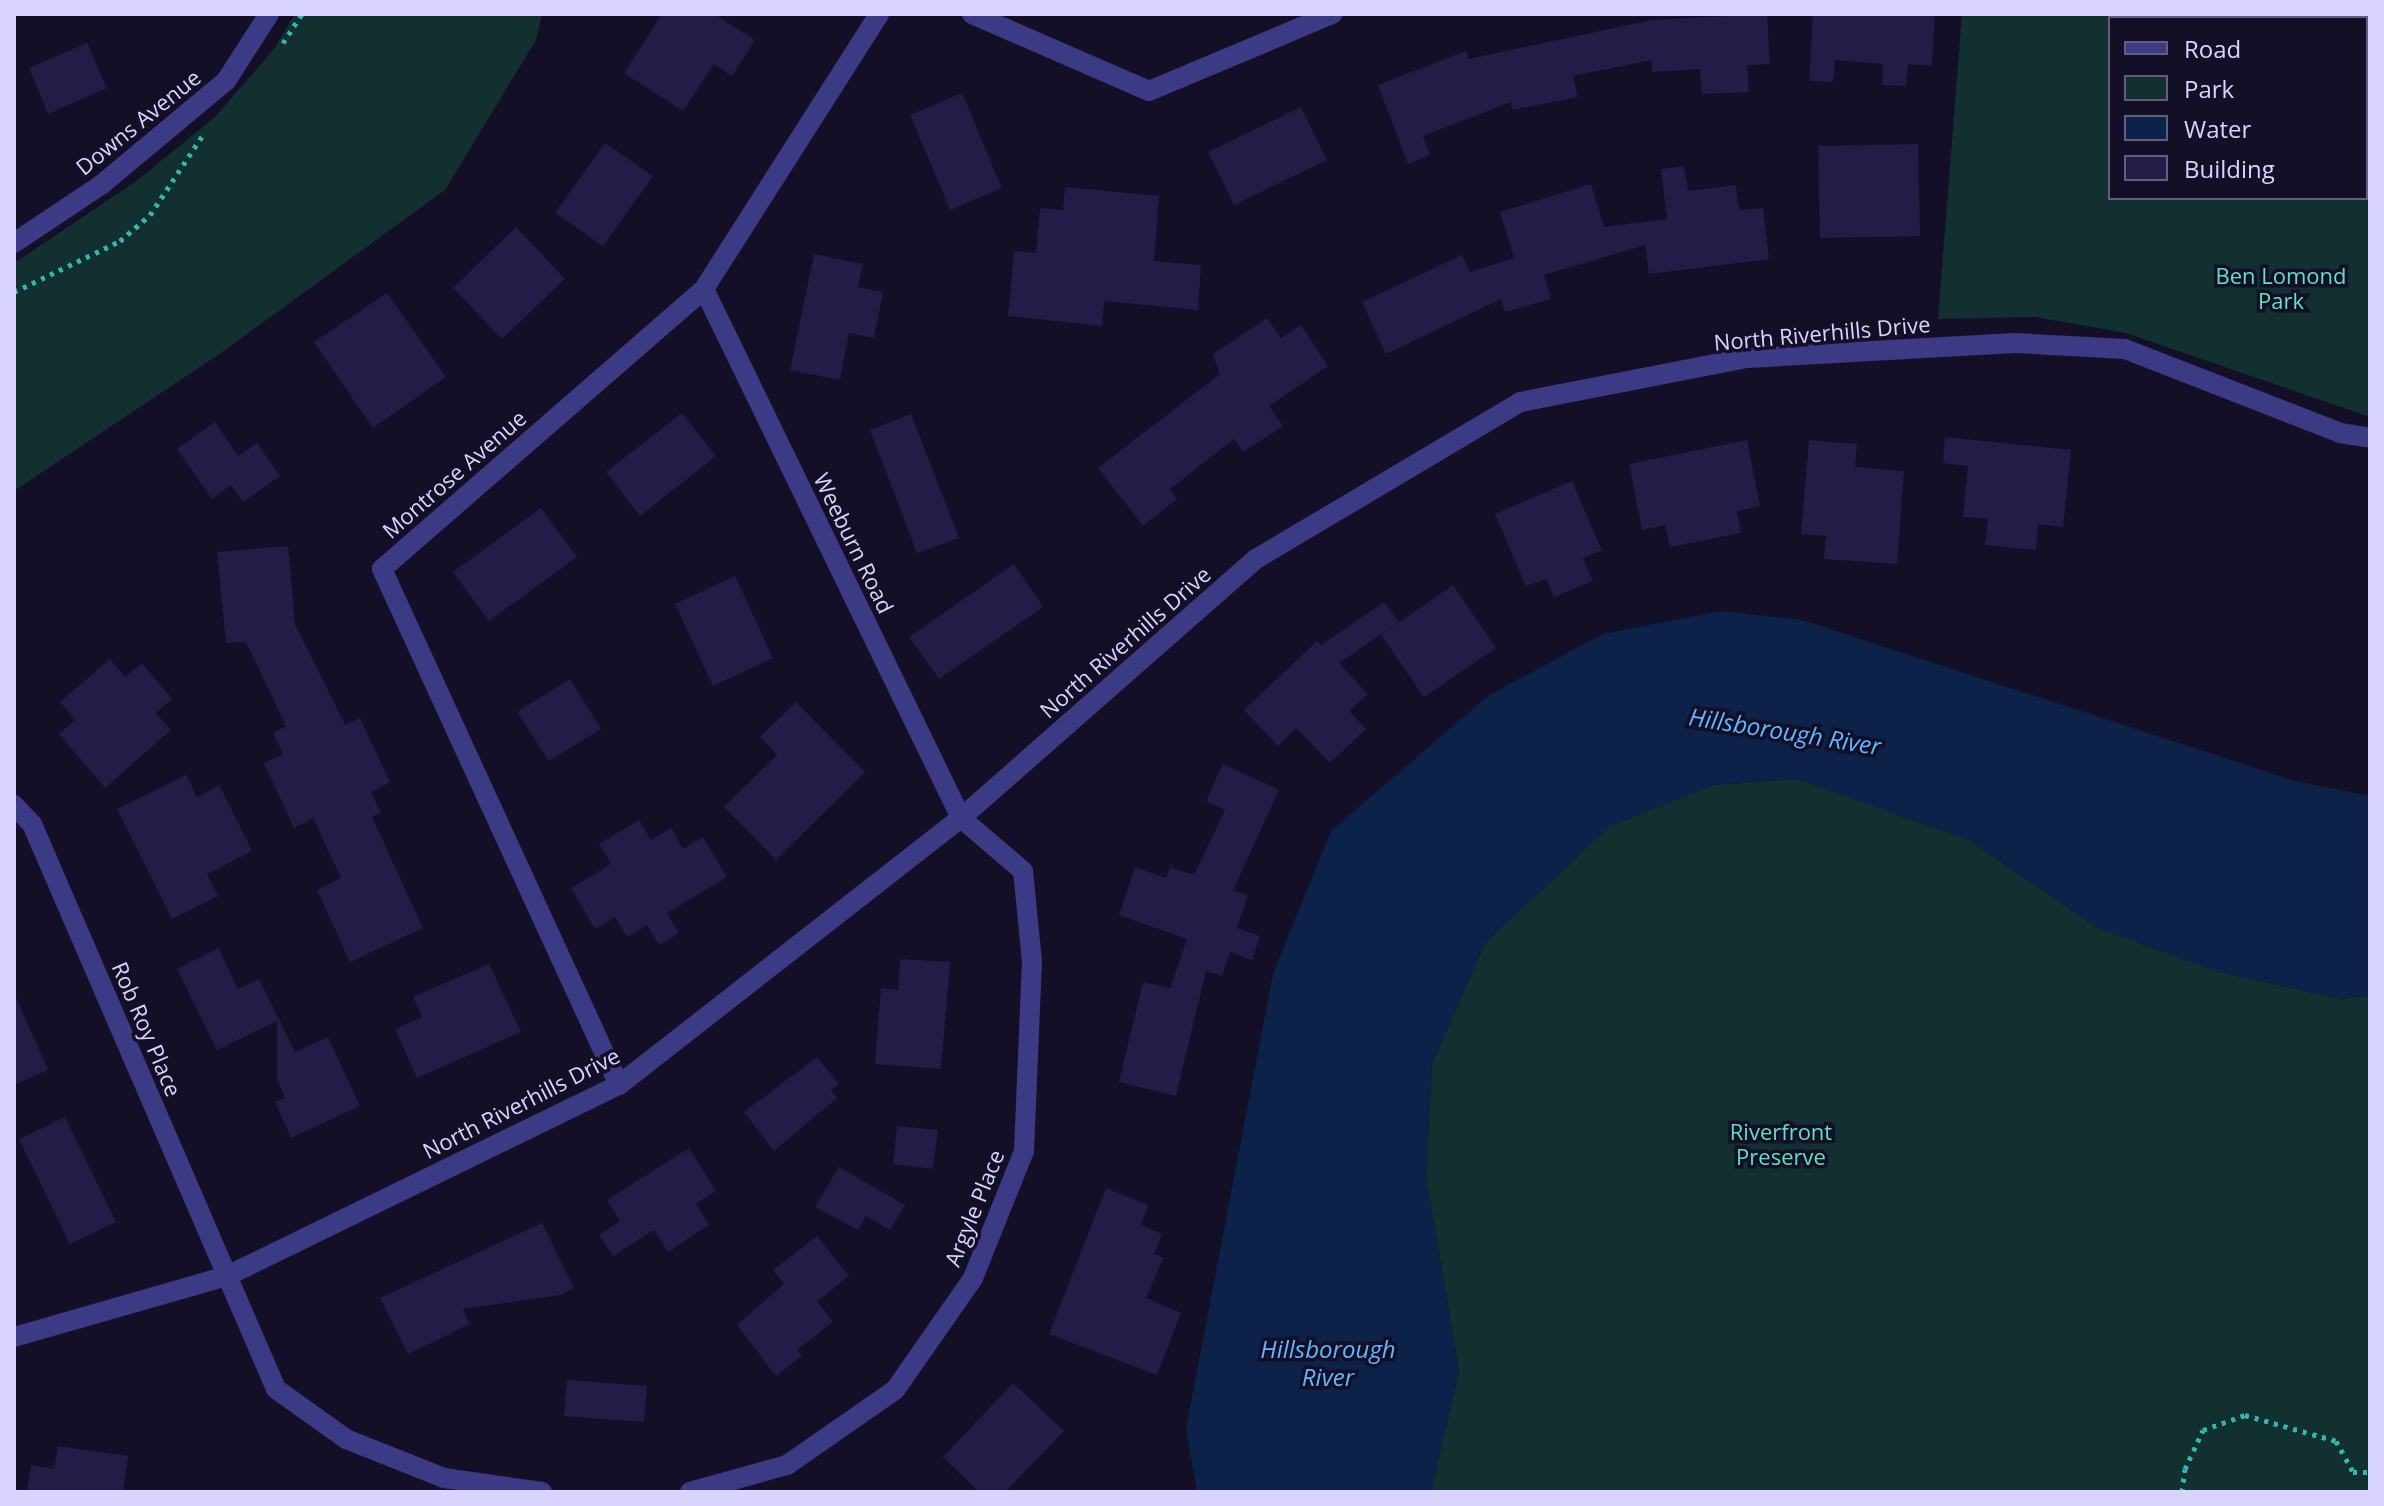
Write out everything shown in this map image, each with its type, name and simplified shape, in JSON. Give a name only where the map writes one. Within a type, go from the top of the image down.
[{"type":"street","name":"Downs Avenue","points":[[14,243],[101,185],[226,81],[269,14]]},
{"type":"street","name":"Montrose Avenue","points":[[619,1085],[382,569],[704,289],[879,14]]},
{"type":"street","points":[[972,14],[1149,91],[1332,14]]},
{"type":"street","name":"Weeburn Road","points":[[704,289],[961,818]]},
{"type":"street","name":"North Riverhills Drive","points":[[14,1337],[227,1276],[619,1085],[961,818],[1256,559],[1520,402],[1747,358],[2015,343],[2125,349],[2340,433],[2370,438]]},
{"type":"street","name":"Rob Roy Place","points":[[14,805],[32,824],[227,1276]]},
{"type":"street","name":"Argyle Place","points":[[690,1492],[787,1465],[895,1390],[973,1278],[1024,1151],[1032,962],[1023,871],[961,818]]},
{"type":"street","points":[[227,1276],[276,1389],[346,1439],[444,1478],[542,1492]]},
{"type":"path","points":[[276,51],[302,14]]},
{"type":"path","points":[[14,292],[120,241],[150,215],[205,132]]},
{"type":"path","points":[[2182,1492],[2185,1469],[2203,1430],[2245,1415],[2336,1441],[2353,1472],[2370,1472]]},
{"type":"green space","points":[[295,14],[542,14],[536,40],[445,190],[221,353],[14,491],[14,263],[135,182],[214,118],[274,49]]},
{"type":"green space","name":"Ben Lomond Park","points":[[1962,14],[2370,14],[2370,417],[2126,333],[2036,317],[1938,319]]},
{"type":"green space","name":"Riverfront Preserve","points":[[1797,779],[1969,840],[2096,927],[2215,971],[2341,999],[2370,995],[2370,1492],[1431,1492],[1459,1371],[1426,1176],[1432,1064],[1485,943],[1609,827],[1713,785]]},
{"type":"water","name":"Hillsborough River","points":[[1721,611],[1802,620],[2295,781],[2370,796],[2370,995],[2341,999],[2215,971],[2096,927],[1969,840],[1797,779],[1713,785],[1609,827],[1485,943],[1432,1064],[1426,1176],[1459,1371],[1431,1492],[1197,1492],[1186,1428],[1273,974],[1331,831],[1489,695],[1603,634]]},
{"type":"building","points":[[662,14],[714,14],[755,40],[732,76],[714,64],[683,111],[624,73]]},
{"type":"building","points":[[1767,14],[1770,64],[1747,65],[1749,92],[1702,94],[1700,69],[1652,72],[1652,60],[1573,76],[1578,97],[1512,110],[1511,102],[1423,136],[1430,155],[1408,164],[1378,85],[1466,51],[1469,59],[1652,20]]},
{"type":"building","points":[[1813,14],[1935,14],[1932,66],[1908,64],[1906,86],[1882,85],[1883,64],[1835,60],[1833,82],[1809,81]]},
{"type":"building","points":[[87,43],[107,88],[48,114],[29,68]]},
{"type":"building","points":[[962,93],[1002,188],[950,210],[910,115]]},
{"type":"building","points":[[1301,107],[1327,160],[1234,205],[1208,152]]},
{"type":"building","points":[[605,143],[653,176],[603,246],[555,213]]},
{"type":"building","points":[[1918,144],[1920,236],[1820,238],[1818,146]]},
{"type":"building","points":[[1684,166],[1688,191],[1736,185],[1739,210],[1763,208],[1769,259],[1649,274],[1645,245],[1544,275],[1551,299],[1505,312],[1501,299],[1386,354],[1362,302],[1462,255],[1470,272],[1514,258],[1500,212],[1591,184],[1604,227],[1667,219],[1661,169]]},
{"type":"building","points":[[1065,187],[1159,196],[1154,261],[1201,265],[1198,310],[1104,301],[1102,326],[1008,316],[1014,251],[1036,253],[1040,208],[1063,210]]},
{"type":"building","points":[[516,227],[565,279],[502,339],[453,288]]},
{"type":"building","points":[[814,254],[863,264],[858,287],[883,292],[874,338],[849,333],[840,380],[790,370]]},
{"type":"building","points":[[387,293],[446,377],[373,428],[314,342]]},
{"type":"building","points":[[1267,318],[1281,338],[1301,325],[1328,366],[1269,406],[1283,426],[1243,452],[1234,439],[1170,489],[1177,499],[1143,526],[1098,468],[1220,374],[1213,354]]},
{"type":"building","points":[[682,413],[716,456],[640,516],[606,472]]},
{"type":"building","points":[[911,414],[959,538],[917,553],[870,430]]},
{"type":"building","points":[[215,422],[238,456],[257,443],[280,476],[243,502],[231,485],[212,499],[177,449]]},
{"type":"building","points":[[1945,437],[2071,450],[2063,527],[2038,524],[2036,550],[1985,545],[1988,519],[1963,517],[1968,466],[1943,463]]},
{"type":"building","points":[[1747,440],[1760,506],[1737,511],[1741,533],[1670,547],[1665,525],[1642,530],[1629,464]]},
{"type":"building","points":[[1809,440],[1857,444],[1855,467],[1904,471],[1897,564],[1824,559],[1826,536],[1801,534]]},
{"type":"building","points":[[1572,481],[1602,550],[1583,558],[1593,581],[1554,597],[1546,579],[1526,586],[1495,514]]},
{"type":"building","points":[[541,508],[577,557],[489,621],[453,572]]},
{"type":"building","points":[[288,546],[295,624],[345,725],[360,718],[390,782],[371,792],[381,813],[372,817],[423,928],[350,962],[317,890],[341,878],[313,818],[294,828],[264,763],[283,754],[273,733],[286,726],[246,642],[226,643],[217,552]]},
{"type":"building","points":[[1014,564],[1043,607],[939,679],[909,637]]},
{"type":"building","points":[[735,576],[773,658],[713,686],[675,604]]},
{"type":"building","points":[[1453,585],[1496,648],[1424,697],[1381,635]]},
{"type":"building","points":[[1384,602],[1399,622],[1339,663],[1368,694],[1349,711],[1366,729],[1330,763],[1296,728],[1278,746],[1244,710],[1317,641],[1321,645]]},
{"type":"building","points":[[110,659],[125,677],[142,663],[172,699],[156,713],[171,730],[105,788],[59,734],[75,720],[60,702]]},
{"type":"building","points":[[570,679],[601,729],[549,761],[517,712]]},
{"type":"building","points":[[796,702],[865,772],[776,860],[724,807],[777,755],[760,737]]},
{"type":"building","points":[[1223,764],[1279,790],[1233,890],[1248,895],[1237,928],[1260,936],[1252,960],[1230,952],[1222,976],[1206,971],[1176,1096],[1119,1082],[1143,982],[1170,988],[1187,939],[1119,915],[1135,867],[1166,878],[1170,867],[1194,875],[1225,810],[1206,801]]},
{"type":"building","points":[[186,775],[197,797],[219,785],[252,851],[207,874],[218,896],[172,919],[117,809]]},
{"type":"building","points":[[639,820],[651,840],[671,828],[683,849],[703,837],[727,877],[667,913],[679,933],[659,945],[647,925],[627,937],[615,917],[595,929],[571,888],[611,864],[599,844]]},
{"type":"building","points":[[218,948],[238,989],[259,979],[295,1052],[328,1037],[360,1106],[291,1138],[275,1102],[285,1098],[277,1080],[277,1021],[217,1050],[177,969]]},
{"type":"building","points":[[900,959],[950,962],[941,1069],[875,1064],[881,988],[898,990]]},
{"type":"building","points":[[489,964],[521,1032],[417,1078],[395,1029],[422,1017],[413,997]]},
{"type":"building","points":[[14,992],[48,1070],[14,1085]]},
{"type":"building","points":[[817,1057],[839,1084],[831,1090],[837,1098],[774,1151],[744,1112]]},
{"type":"building","points":[[65,1117],[116,1222],[70,1244],[19,1139]]},
{"type":"building","points":[[897,1126],[938,1130],[933,1169],[893,1164]]},
{"type":"building","points":[[689,1148],[716,1191],[696,1204],[709,1225],[668,1252],[654,1230],[613,1256],[599,1235],[620,1221],[607,1200]]},
{"type":"building","points":[[839,1167],[905,1205],[890,1230],[866,1216],[858,1230],[815,1207]]},
{"type":"building","points":[[1106,1188],[1148,1205],[1141,1225],[1162,1234],[1154,1254],[1163,1258],[1146,1298],[1181,1313],[1157,1375],[1049,1334]]},
{"type":"building","points":[[542,1223],[574,1288],[560,1295],[463,1309],[470,1324],[408,1354],[380,1298]]},
{"type":"building","points":[[817,1236],[849,1276],[817,1301],[833,1322],[797,1350],[802,1356],[776,1376],[737,1325],[784,1284],[773,1270]]},
{"type":"building","points":[[567,1380],[647,1386],[644,1422],[564,1416]]},
{"type":"building","points":[[1013,1383],[1064,1431],[1005,1492],[979,1492],[943,1457]]},
{"type":"building","points":[[58,1446],[128,1456],[123,1492],[27,1492],[31,1465],[54,1469]]}]
